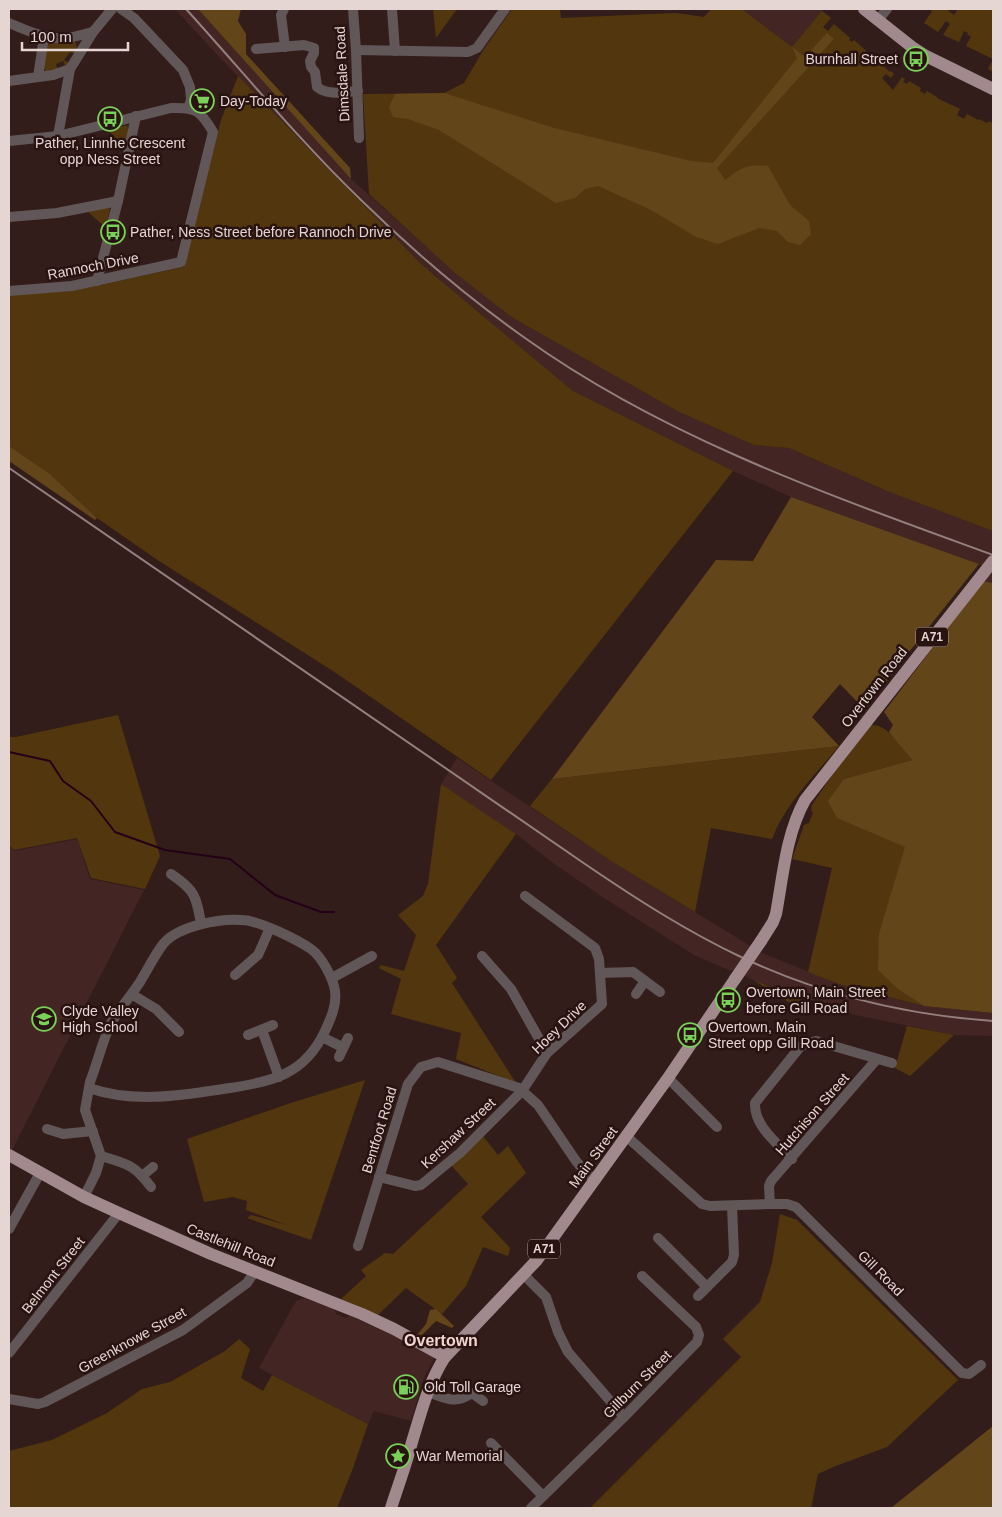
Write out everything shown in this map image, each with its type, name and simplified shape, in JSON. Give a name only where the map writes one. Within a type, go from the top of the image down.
[{"type":"main road","points":[[864,9],[926,56],[993,90]]},
{"type":"main road","name":"Overtown Road","points":[[799,810],[869,717],[993,561]]},
{"type":"main road","name":"Main Street","points":[[391,1508],[428,1392],[435,1373],[445,1357],[537,1260],[668,1078],[773,922],[789,843],[799,810]]},
{"type":"main road","name":"Castlehill Road","points":[[9,1155],[84,1197],[255,1271],[370,1318],[445,1357]]},
{"type":"street","points":[[58,136],[70,69],[93,32],[112,9]]},
{"type":"street","points":[[9,141],[58,136],[172,108],[188,108],[191,100],[190,87],[183,70],[134,18],[121,9]]},
{"type":"street","points":[[284,9],[281,15],[285,46]]},
{"type":"street","name":"Dimsdale Road","points":[[352,9],[356,50],[359,138]]},
{"type":"street","points":[[392,9],[395,51]]},
{"type":"street","points":[[356,50],[468,52],[477,48],[505,9]]},
{"type":"street","points":[[878,20],[887,9]]},
{"type":"street","points":[[9,23],[44,37],[66,38],[93,32]]},
{"type":"street","points":[[38,77],[44,37]]},
{"type":"street","points":[[256,49],[304,45],[314,48],[310,61],[311,67],[315,72],[317,87],[324,92],[358,91]]},
{"type":"street","points":[[9,81],[53,75],[70,69]]},
{"type":"street","name":"Rannoch Drive","points":[[9,292],[72,286],[181,262],[213,132],[203,116],[188,108]]},
{"type":"street","points":[[97,281],[118,201],[136,116]]},
{"type":"street","points":[[9,217],[32,217],[118,201]]},
{"type":"street","points":[[171,874],[187,886],[197,899],[201,924]]},
{"type":"street","points":[[187,886],[195,878]]},
{"type":"street","name":"Hoey Drive","points":[[522,1091],[547,1053],[602,1004],[599,958],[595,948],[525,896]]},
{"type":"street","points":[[84,1197],[96,1173],[100,1156],[85,1110],[89,1088],[111,1024],[133,995],[164,943],[177,933],[201,924],[243,919],[270,928],[312,950],[332,978],[335,1004],[322,1037],[313,1053],[302,1064],[279,1076],[251,1084],[154,1098],[113,1095],[89,1088]]},
{"type":"street","points":[[235,975],[258,955],[270,928]]},
{"type":"street","points":[[332,978],[372,956]]},
{"type":"street","points":[[482,956],[511,989],[547,1053]]},
{"type":"street","points":[[490,966],[498,958]]},
{"type":"street","points":[[600,973],[633,972],[660,992]]},
{"type":"street","points":[[636,994],[645,981]]},
{"type":"street","points":[[133,995],[156,1010],[179,1032]]},
{"type":"street","points":[[248,1035],[273,1025]]},
{"type":"street","points":[[262,1030],[279,1076]]},
{"type":"street","points":[[322,1037],[343,1047]]},
{"type":"street","points":[[792,1159],[763,1129],[755,1112],[755,1103],[800,1046],[816,1041],[892,1063]]},
{"type":"street","name":"Hutchison Street","points":[[770,1204],[769,1186],[771,1181],[877,1059]]},
{"type":"street","name":"Bentfoot Road","points":[[358,1246],[408,1084],[421,1067],[438,1062],[519,1088],[538,1105],[576,1161],[586,1173],[596,1180]]},
{"type":"street","points":[[668,1078],[717,1127]]},
{"type":"street","name":"Kershaw Street","points":[[379,1177],[415,1186],[421,1185],[460,1153],[522,1091]]},
{"type":"street","points":[[47,1129],[63,1134],[93,1131]]},
{"type":"street","points":[[626,1136],[702,1204],[710,1206],[770,1204]]},
{"type":"street","points":[[100,1156],[134,1168],[151,1187]]},
{"type":"street","points":[[142,1176],[153,1167]]},
{"type":"street","points":[[9,1229],[40,1173]]},
{"type":"street","name":"Gill Road","points":[[770,1204],[787,1204],[796,1207],[962,1373],[969,1374],[981,1365]]},
{"type":"street","points":[[698,1296],[732,1262],[734,1255],[732,1206]]},
{"type":"street","name":"Belmont Street","points":[[9,1353],[119,1213]]},
{"type":"street","points":[[658,1238],[707,1288]]},
{"type":"street","name":"Greenknowe Street","points":[[9,1399],[38,1404],[45,1402],[183,1330],[246,1283],[255,1271]]},
{"type":"street","points":[[524,1275],[546,1297],[558,1332],[568,1352],[624,1417]]},
{"type":"street","name":"Gillburn Street","points":[[531,1508],[697,1342],[699,1335],[696,1327],[642,1276]]},
{"type":"street","points":[[428,1392],[455,1400],[463,1399],[472,1393],[483,1401]]},
{"type":"street","points":[[491,1443],[543,1496]]},
{"type":"shaded area","points":[[175,9],[198,9],[351,179],[454,271],[513,318],[679,412],[754,445],[789,448],[887,491],[993,531],[993,571],[979,564],[791,497],[733,471],[573,391],[422,265],[223,61]]},
{"type":"shaded area","points":[[198,9],[241,9],[238,21],[246,34],[246,54],[350,168],[351,179]]},
{"type":"shaded area","points":[[433,9],[457,9],[436,38]]},
{"type":"shaded area","points":[[512,9],[560,9],[561,18],[676,13],[704,17],[711,9],[742,9],[792,47],[822,11],[831,18],[823,27],[828,31],[834,24],[850,38],[849,40],[852,42],[854,40],[894,74],[891,78],[886,74],[882,78],[893,90],[902,77],[905,79],[903,82],[907,84],[909,81],[921,88],[920,91],[925,94],[927,91],[960,109],[957,115],[964,119],[967,114],[978,120],[993,123],[993,531],[887,491],[789,448],[754,445],[679,412],[513,318],[454,272],[369,194],[363,94],[444,93],[464,83],[484,49]]},
{"type":"shaded area","points":[[742,9],[824,9],[792,47]]},
{"type":"shaded area","points":[[929,9],[946,9],[954,15],[958,9],[993,9],[993,59],[966,46],[971,36],[967,35],[968,33],[964,31],[959,42],[943,35],[950,24],[946,21],[938,32],[924,23],[932,11]]},
{"type":"shaded area","points":[[827,33],[834,39],[717,168],[725,180],[745,167],[768,166],[790,205],[809,221],[811,234],[800,245],[788,242],[777,231],[759,228],[718,244],[696,237],[651,210],[598,186],[585,189],[575,198],[556,203],[439,130],[408,119],[393,117],[389,107],[395,94],[444,93],[554,128],[691,161],[713,163],[797,58],[792,47],[805,57]]},
{"type":"shaded area","points":[[75,41],[77,48],[75,54],[70,52],[64,60],[69,63],[65,66],[63,61],[56,64],[58,70],[46,72],[44,68],[48,43]]},
{"type":"shaded area","points":[[993,59],[993,72],[988,69]]},
{"type":"shaded area","points":[[238,76],[422,265],[573,391],[733,471],[491,780],[333,671],[159,561],[97,518],[49,473],[9,446],[9,295],[72,291],[184,267],[221,120]]},
{"type":"shaded area","points":[[127,125],[129,131],[125,148],[108,130]]},
{"type":"shaded area","points":[[108,207],[110,209],[106,228],[88,212]]},
{"type":"shaded area","points":[[9,446],[49,473],[97,518],[95,520],[9,461]]},
{"type":"shaded area","points":[[791,497],[979,564],[865,710],[840,684],[812,717],[839,746],[552,779],[716,560],[753,561]]},
{"type":"shaded area","points":[[993,571],[993,583],[983,581]]},
{"type":"shaded area","points":[[983,581],[993,583],[993,1013],[924,1006],[899,990],[878,970],[879,933],[905,847],[837,818],[828,801],[844,779],[912,760],[889,732],[893,725],[884,712]]},
{"type":"shaded area","points":[[118,715],[160,856],[145,889],[91,878],[77,838],[14,850],[9,845],[9,737]]},
{"type":"shaded area","points":[[871,725],[878,726],[889,733],[912,760],[844,779],[838,818],[906,847],[879,933],[899,990],[924,1006],[839,984],[808,972],[832,868],[792,859],[804,825],[809,823],[813,813],[811,810],[812,805],[835,771]]},
{"type":"shaded area","points":[[839,746],[793,802],[772,839],[711,828],[695,912],[611,861],[530,806],[552,779]]},
{"type":"shaded area","points":[[457,758],[611,861],[762,953],[839,984],[924,1006],[993,1013],[993,1036],[954,1035],[855,1015],[753,980],[694,955],[604,898],[553,863],[516,834],[441,784]]},
{"type":"shaded area","points":[[441,784],[516,834],[436,945],[457,978],[452,983],[516,1083],[456,1059],[461,1033],[391,1014],[401,979],[379,968],[381,965],[404,971],[416,935],[398,915],[423,896],[428,884]]},
{"type":"shaded area","name":"Clyde Valley High School","points":[[77,839],[90,879],[144,890],[12,1150],[9,1149],[9,846],[14,851]]},
{"type":"shaded area","points":[[753,980],[807,1000],[803,1011]]},
{"type":"shaded area","points":[[907,1026],[954,1035],[910,1076],[895,1068]]},
{"type":"shaded area","points":[[365,1080],[311,1240],[247,1218],[251,1215],[287,1225],[246,1210],[247,1201],[233,1197],[204,1202],[187,1139]]},
{"type":"shaded area","points":[[483,1136],[498,1155],[508,1146],[526,1173],[481,1217],[510,1248],[508,1256],[483,1247],[466,1286],[442,1314],[406,1288],[378,1315],[341,1299],[366,1276],[361,1270],[385,1253],[393,1254],[468,1184],[451,1165]]},
{"type":"shaded area","points":[[780,1214],[797,1220],[958,1380],[887,1447],[818,1474],[811,1508],[590,1508],[741,1357],[723,1339],[760,1302],[772,1263]]},
{"type":"shaded area","points":[[304,1298],[334,1309],[336,1314],[345,1318],[350,1316],[402,1339],[402,1346],[413,1345],[435,1357],[424,1377],[411,1421],[374,1411],[368,1424],[259,1368],[296,1301]]},
{"type":"shaded area","points":[[436,1309],[454,1326],[452,1328],[436,1321],[420,1337],[417,1335],[426,1324],[430,1310]]},
{"type":"shaded area","points":[[239,1339],[250,1349],[241,1378],[263,1391],[272,1375],[368,1424],[337,1508],[9,1508],[9,1451],[52,1440],[107,1413],[142,1389],[170,1382],[225,1351]]},
{"type":"shaded area","points":[[993,1426],[993,1508],[891,1508]]},
{"type":"waterway","points":[[9,752],[50,761],[63,781],[91,801],[115,832],[165,850],[230,859],[275,895],[321,912],[334,912]]},
{"type":"railway","points":[[186,9],[294,130],[361,200],[440,272],[525,338],[579,374],[635,406],[751,462],[811,487],[993,555]]},
{"type":"railway","points":[[9,468],[585,864],[642,902],[700,936],[771,970],[832,992],[864,1001],[928,1014],[993,1021]]},
{"type":"place","name":"Burnhall Street","points":[[916,59]]},
{"type":"place","name":"Day-Today","points":[[202,101]]},
{"type":"place","name":"Pather, Linnhe Crescent opp Ness Street","points":[[110,119]]},
{"type":"place","name":"Pather, Ness Street before Rannoch Drive","points":[[113,232]]},
{"type":"place","name":"Overtown, Main Street before Gill Road","points":[[728,1000]]},
{"type":"place","name":"Clyde Valley High School","points":[[44,1019]]},
{"type":"place","name":"Overtown, Main Street opp Gill Road","points":[[690,1035]]},
{"type":"place","name":"Old Toll Garage","points":[[406,1387]]},
{"type":"place","name":"War Memorial","points":[[398,1456]]},
{"type":"district","name":"Overtown","points":[[441,1340]]}]
